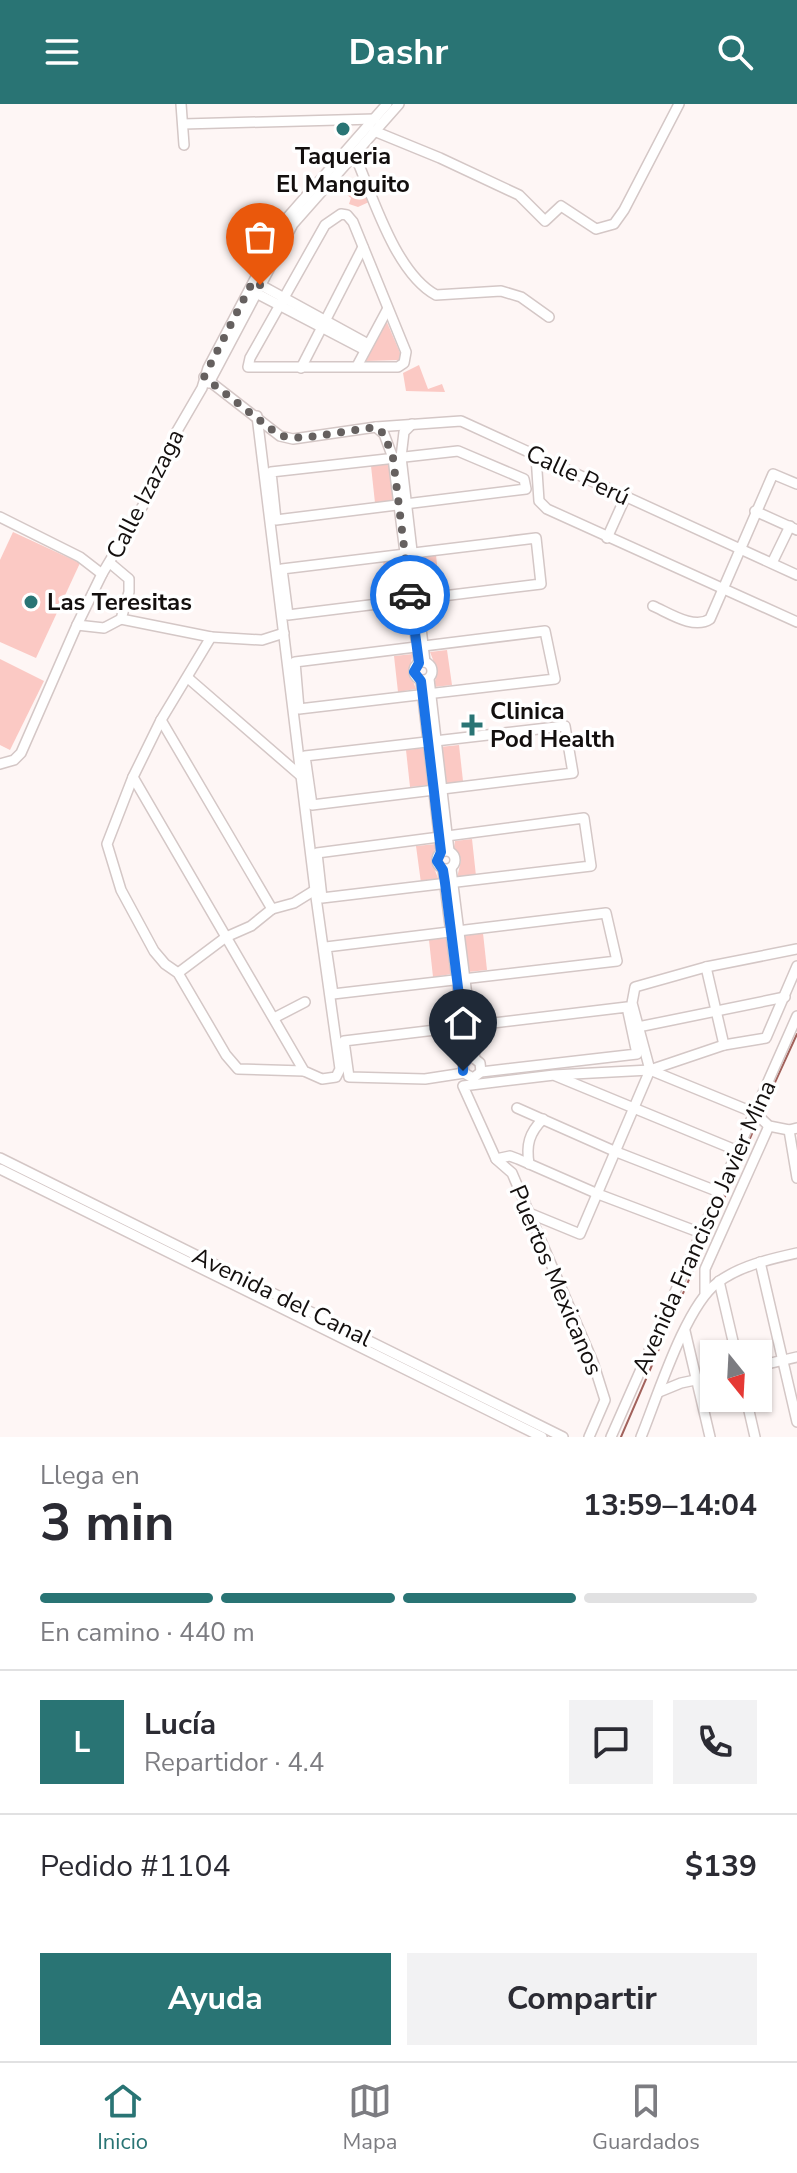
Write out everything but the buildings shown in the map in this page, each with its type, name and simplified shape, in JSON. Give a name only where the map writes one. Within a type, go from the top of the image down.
[{"type":"street","points":[[181,104],[184,145]]},
{"type":"street","name":"Calle Izazaga","points":[[0,764],[14,760],[21,753],[102,574],[154,487],[177,431],[208,379],[287,218],[387,104]]},
{"type":"street","name":"Calle Izazaga","points":[[254,287],[293,224],[399,104]]},
{"type":"street","points":[[374,131],[519,195],[545,221],[561,206],[596,229],[614,224],[624,210],[679,104]]},
{"type":"street","points":[[183,124],[385,119]]},
{"type":"street","points":[[354,153],[399,255],[429,291],[436,295],[501,291],[521,297],[549,317]]},
{"type":"street","points":[[341,214],[350,218],[406,352],[404,363],[398,367],[248,367],[247,362],[281,301],[325,225],[341,214]]},
{"type":"street","points":[[301,368],[363,247]]},
{"type":"street","points":[[254,287],[366,347]]},
{"type":"street","points":[[357,366],[387,310]]},
{"type":"street","name":"Calle Perú","points":[[208,379],[280,436],[293,439],[376,427],[461,421],[797,575]]},
{"type":"street","points":[[211,637],[161,720],[133,777],[107,844],[111,863],[121,890],[154,951],[178,973],[226,1055],[238,1069],[304,1071],[322,1079],[336,1077],[340,1069],[257,416]]},
{"type":"street","points":[[412,424],[404,432],[397,458],[422,663],[414,672],[425,680]]},
{"type":"street","points":[[376,427],[384,434],[397,458]]},
{"type":"street","points":[[458,451],[524,479],[526,489],[276,520],[271,472],[397,458],[458,451]]},
{"type":"street","points":[[536,456],[539,501],[547,509],[797,622]]},
{"type":"street","points":[[653,606],[696,623],[710,619],[773,474],[797,484]]},
{"type":"street","points":[[607,538],[625,498]]},
{"type":"street","points":[[755,511],[795,528],[772,563]]},
{"type":"street","points":[[0,517],[80,557],[102,574]]},
{"type":"street","points":[[536,538],[541,584],[288,615],[282,569],[408,554],[536,538]]},
{"type":"street","points":[[110,563],[129,579],[129,592],[121,619]]},
{"type":"street","points":[[77,625],[104,628],[121,619],[211,637],[262,640],[284,633]]},
{"type":"street","points":[[545,631],[555,679],[299,709],[295,662],[420,647],[545,631]]},
{"type":"street","points":[[422,663],[432,669],[425,680],[445,852],[437,861],[447,869],[467,1027],[481,1072]]},
{"type":"street","points":[[188,678],[301,776]]},
{"type":"street","points":[[161,720],[272,909]]},
{"type":"street","points":[[565,726],[573,773],[312,805],[305,756],[432,741],[565,726]]},
{"type":"street","points":[[133,777],[304,1071]]},
{"type":"street","points":[[178,973],[226,937],[251,926],[272,909],[318,894],[449,883],[591,866],[584,818],[317,853],[318,894]]},
{"type":"street","points":[[445,852],[456,861],[447,869]]},
{"type":"street","points":[[606,913],[617,961],[333,994],[326,947],[455,931],[606,913]]},
{"type":"street","points":[[529,1213],[580,1234],[650,1070],[632,1003],[635,987],[706,967],[797,949]]},
{"type":"street","points":[[554,1075],[650,1070],[724,1045],[766,1038],[797,966]]},
{"type":"street","points":[[706,967],[724,1045]]},
{"type":"street","points":[[638,1027],[785,997]]},
{"type":"street","points":[[274,1018],[305,1002]]},
{"type":"street","points":[[627,1007],[637,1054],[481,1072],[473,1078],[464,1073],[425,1079],[349,1077],[344,1041],[467,1027],[627,1007]]},
{"type":"street","name":"Avenida Francisco Javier Mina","points":[[611,1437],[797,1016]]},
{"type":"street","points":[[464,1073],[467,1027]]},
{"type":"street","points":[[650,1070],[755,1112],[767,1125],[793,1129],[797,1178]]},
{"type":"street","points":[[554,1075],[738,1151]]},
{"type":"street","name":"Puertos Mexicanos","points":[[554,1075],[463,1086],[496,1159],[512,1173],[593,1362],[605,1400],[589,1437]]},
{"type":"street","points":[[517,1108],[614,1151],[719,1192]]},
{"type":"street","points":[[529,1164],[528,1142],[543,1119]]},
{"type":"street","points":[[705,1293],[705,1269],[767,1125]]},
{"type":"street","points":[[496,1159],[510,1156],[701,1233]]},
{"type":"street","name":"Avenida del Canal","points":[[0,1158],[563,1437]]},
{"type":"street","points":[[0,1169],[542,1437]]},
{"type":"street","points":[[641,1437],[685,1331],[705,1293],[719,1281],[760,1262],[797,1253]]},
{"type":"street","points":[[760,1262],[797,1422]]},
{"type":"street","points":[[719,1281],[733,1340]]},
{"type":"street","points":[[685,1331],[710,1437]]},
{"type":"street","points":[[772,1363],[797,1357]]},
{"type":"street","points":[[659,1392],[700,1379]]},
{"type":"street","points":[[749,1412],[755,1437]]},
{"type":"shaded area","points":[[358,177],[369,202],[358,207],[349,204],[351,198],[343,192]]},
{"type":"shaded area","points":[[386,320],[401,355],[400,360],[366,361]]},
{"type":"shaded area","points":[[419,365],[428,389],[442,384],[445,392],[406,391],[403,373]]},
{"type":"shaded area","points":[[390,464],[394,500],[375,503],[371,466]]},
{"type":"shaded area","name":"Las Teresitas","points":[[13,532],[80,563],[36,658],[0,642],[0,560]]},
{"type":"shaded area","points":[[436,555],[440,592],[421,594],[417,557]]},
{"type":"shaded area","points":[[402,558],[406,595],[387,597],[383,560]]},
{"type":"shaded area","points":[[447,650],[452,685],[434,687],[437,670],[430,652]]},
{"type":"shaded area","points":[[413,654],[409,670],[416,689],[398,692],[394,656]]},
{"type":"shaded area","name":"Las Teresitas","points":[[0,659],[44,681],[10,750],[0,745]]},
{"type":"shaded area","points":[[459,745],[463,781],[444,784],[440,747]]},
{"type":"shaded area","points":[[425,748],[429,785],[410,787],[406,750]]},
{"type":"shaded area","points":[[472,839],[476,876],[457,878],[461,860],[454,847],[455,841]]},
{"type":"shaded area","points":[[436,844],[432,862],[439,881],[421,883],[416,846]]},
{"type":"shaded area","points":[[483,933],[487,970],[468,972],[464,936]]},
{"type":"shaded area","points":[[448,938],[452,974],[433,977],[429,940]]},
{"type":"waterway","points":[[761,1113],[797,1034]]},
{"type":"waterway","points":[[621,1437],[757,1122]]},
{"type":"waterway","points":[[305,1314],[410,1367]]},
{"type":"way so far","points":[[260,285],[253,281],[204,377],[280,436],[293,439],[376,427],[384,434],[393,458],[410,595]]},
{"type":"place","name":"Taqueria El Manguito","points":[[343,129]]},
{"type":"place","name":"Las Teresitas","points":[[31,602]]},
{"type":"place","name":"Clinica Pod Health","points":[[472,725]]},
{"type":"route","points":[[410,595],[419,663],[414,672],[421,681],[441,852],[437,861],[443,870],[445,883],[467,1060],[463,1071]]}]
